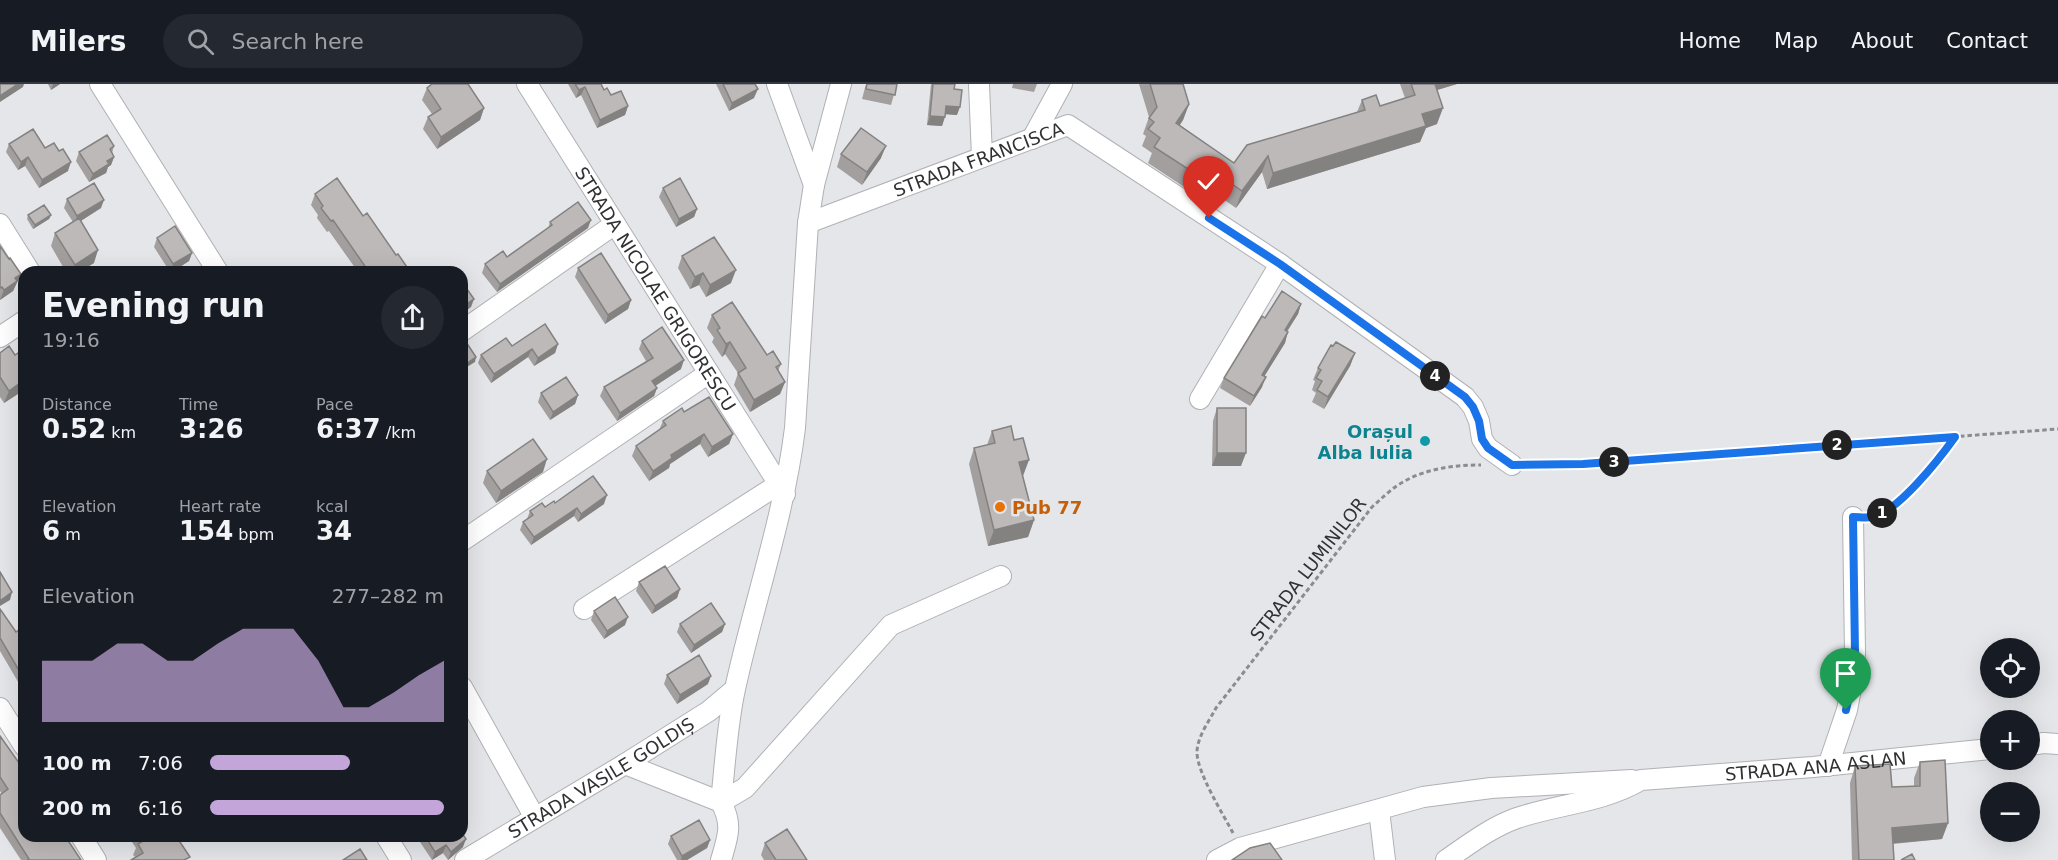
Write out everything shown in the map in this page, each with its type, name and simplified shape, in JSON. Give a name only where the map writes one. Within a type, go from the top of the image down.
[{"type":"street","points":[[100,84],[214,266]]},
{"type":"street","name":"STRADA NICOLAE GRIGORESCU","points":[[527,84],[782,489]]},
{"type":"street","points":[[777,84],[814,184]]},
{"type":"street","points":[[721,860],[729,834],[727,814],[721,802],[734,690],[795,428],[808,223],[814,184],[841,84]]},
{"type":"street","points":[[979,84],[982,157]]},
{"type":"street","points":[[1032,139],[1062,84]]},
{"type":"street","name":"STRADA FRANCISCA","points":[[808,223],[1068,125],[1280,264]]},
{"type":"street","points":[[0,224],[26,266]]},
{"type":"street","points":[[468,327],[615,224]]},
{"type":"street","points":[[1200,399],[1280,264],[1465,397],[1473,407],[1479,421],[1482,439],[1488,448],[1512,465]]},
{"type":"street","points":[[0,337],[18,325]]},
{"type":"street","points":[[468,537],[709,374]]},
{"type":"street","points":[[584,609],[782,489]]},
{"type":"street","points":[[1828,766],[1846,710],[1853,678],[1855,653],[1853,517]]},
{"type":"street","points":[[721,802],[745,788],[891,625],[1001,576]]},
{"type":"street","name":"STRADA VASILE GOLDIȘ","points":[[465,860],[709,711],[734,690]]},
{"type":"street","points":[[468,698],[535,818]]},
{"type":"street","points":[[0,708],[18,736]]},
{"type":"street","points":[[2040,745],[2058,744]]},
{"type":"street","name":"STRADA ANA ASLAN","points":[[1216,860],[1240,848],[1423,797],[1458,791],[1828,766],[1980,750]]},
{"type":"street","points":[[625,764],[721,802]]},
{"type":"street","name":"STRADA ANA ASLAN","points":[[1446,860],[1482,835],[1517,818],[1616,793],[1641,780]]},
{"type":"street","points":[[1379,810],[1385,860]]},
{"type":"street","points":[[85,842],[96,860]]},
{"type":"street","points":[[390,842],[401,860]]},
{"type":"path","points":[[1512,465],[1583,464],[2058,429]]},
{"type":"path","points":[[1853,517],[1873,518],[1889,509],[1912,489],[1955,437]]},
{"type":"path","name":"STRADA LUMINILOR","points":[[1240,848],[1203,774],[1197,752],[1201,737],[1216,708],[1372,507],[1398,485],[1420,475],[1442,467],[1482,465]]},
{"type":"building","points":[[0,84],[18,84],[0,96]]},
{"type":"building","points":[[432,84],[468,84],[484,108],[441,137],[428,117],[441,109],[427,88]]},
{"type":"building","points":[[575,84],[601,84],[604,90],[607,88],[611,95],[621,91],[628,106],[600,120],[585,87],[579,90]]},
{"type":"building","points":[[723,84],[755,84],[758,89],[732,103]]},
{"type":"building","points":[[867,84],[897,84],[895,95],[866,89]]},
{"type":"building","points":[[933,84],[955,84],[954,89],[962,90],[960,107],[946,106],[945,117],[930,116]]},
{"type":"building","points":[[1150,84],[1183,84],[1189,104],[1176,123],[1234,163],[1247,145],[1365,110],[1362,100],[1376,95],[1380,106],[1415,95],[1411,84],[1435,84],[1443,108],[1422,114],[1426,126],[1273,173],[1268,156],[1242,191],[1229,182],[1222,191],[1154,147],[1160,138],[1148,129],[1154,122],[1149,118],[1157,107]]},
{"type":"building","points":[[861,128],[886,146],[867,172],[841,154]]},
{"type":"building","points":[[33,129],[45,148],[54,143],[59,151],[63,149],[71,162],[42,180],[28,157],[21,162],[9,144]]},
{"type":"building","points":[[107,135],[114,146],[110,149],[114,157],[107,161],[109,164],[93,174],[79,152]]},
{"type":"building","points":[[337,178],[363,216],[367,213],[406,266],[365,266],[333,220],[331,221],[321,208],[323,206],[315,194]]},
{"type":"building","points":[[680,178],[697,209],[679,219],[663,188]]},
{"type":"building","points":[[94,183],[104,200],[77,216],[67,199]]},
{"type":"building","points":[[578,202],[591,220],[500,284],[485,264],[503,251],[507,257],[552,225],[550,222]]},
{"type":"building","points":[[44,205],[51,215],[35,225],[28,215]]},
{"type":"building","points":[[79,218],[98,250],[75,265],[55,233]]},
{"type":"building","points":[[175,226],[192,253],[173,264],[157,238]]},
{"type":"building","points":[[714,237],[736,270],[710,285],[703,273],[695,277],[682,256]]},
{"type":"building","points":[[0,246],[18,270],[18,276],[15,278],[17,281],[4,290],[0,288]]},
{"type":"building","points":[[601,253],[631,300],[608,315],[578,268]]},
{"type":"building","points":[[468,290],[474,299],[468,303]]},
{"type":"building","points":[[1282,291],[1301,304],[1285,330],[1288,332],[1262,375],[1266,377],[1254,396],[1224,378],[1262,316],[1265,318]]},
{"type":"building","points":[[732,302],[767,355],[773,351],[781,364],[776,367],[785,382],[754,400],[738,373],[746,368],[730,342],[726,344],[717,330],[720,328],[712,315]]},
{"type":"building","points":[[545,324],[558,344],[538,358],[532,349],[494,374],[481,355],[506,338],[512,346]]},
{"type":"building","points":[[662,327],[684,360],[652,381],[657,388],[620,413],[604,387],[653,358],[642,341]]},
{"type":"building","points":[[1336,342],[1355,353],[1328,397],[1317,390],[1322,381],[1316,378],[1321,370],[1318,368],[1331,345],[1333,346]]},
{"type":"building","points":[[468,345],[476,357],[468,363]]},
{"type":"building","points":[[9,346],[15,355],[18,353],[18,384],[9,391],[0,377],[0,353]]},
{"type":"building","points":[[566,377],[578,395],[553,412],[541,393]]},
{"type":"building","points":[[709,397],[733,434],[712,447],[704,434],[671,455],[672,458],[653,471],[636,446],[666,425],[663,421],[682,408],[684,412]]},
{"type":"building","points":[[1217,408],[1246,408],[1246,453],[1217,453]]},
{"type":"building","name":"Pub 77","points":[[1011,426],[1014,440],[1023,438],[1029,460],[1019,462],[1034,520],[994,530],[974,448],[995,443],[992,431]]},
{"type":"building","points":[[533,439],[547,459],[501,491],[487,471]]},
{"type":"building","points":[[593,476],[607,495],[581,514],[577,508],[534,537],[523,522],[533,515],[530,511],[542,503],[545,507],[554,501],[555,503]]},
{"type":"building","points":[[665,566],[680,589],[655,606],[639,582]]},
{"type":"building","points":[[0,572],[12,592],[0,601]]},
{"type":"building","points":[[615,597],[628,617],[607,631],[594,611]]},
{"type":"building","points":[[711,603],[725,624],[694,645],[680,624]]},
{"type":"building","points":[[0,609],[16,632],[18,630],[18,669],[0,638]]},
{"type":"building","points":[[699,655],[711,676],[680,695],[667,675]]},
{"type":"building","points":[[0,736],[18,762],[18,842],[0,813],[0,795],[8,789],[0,777]]},
{"type":"building","points":[[1945,760],[1948,823],[1892,828],[1894,860],[1859,860],[1855,766],[1890,764],[1892,787],[1920,786],[1920,762]]},
{"type":"building","points":[[699,820],[710,840],[682,856],[671,836]]},
{"type":"building","points":[[787,829],[807,860],[776,860],[765,843]]},
{"type":"building","points":[[18,842],[69,842],[81,860],[27,860],[29,859]]},
{"type":"building","points":[[141,842],[180,842],[190,857],[184,860],[131,860],[143,853],[138,844]]},
{"type":"building","points":[[429,842],[463,842],[451,852],[446,845],[435,852]]},
{"type":"building","points":[[1270,843],[1282,860],[1232,860],[1250,848]]},
{"type":"building","points":[[360,849],[367,860],[343,860]]},
{"type":"building","points":[[1912,854],[1915,860],[1901,860]]},
{"type":"place","name":"Orașul Alba Iulia","points":[[1425,441]]},
{"type":"place","name":"Pub 77","points":[[1000,507]]},
{"type":"route","points":[[1209,218],[1280,264],[1465,397],[1473,407],[1479,421],[1482,439],[1488,448],[1512,465],[1583,464],[1955,437],[1912,489],[1889,509],[1873,518],[1853,517],[1855,653],[1853,678],[1846,710]]}]
